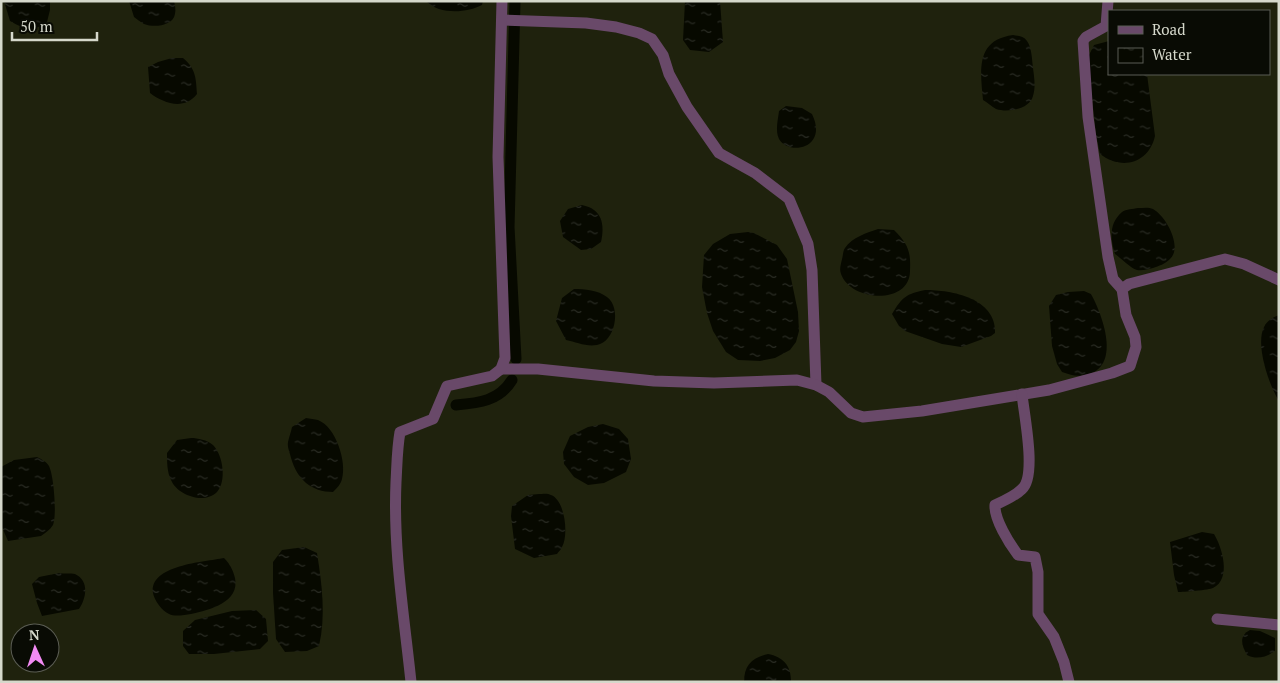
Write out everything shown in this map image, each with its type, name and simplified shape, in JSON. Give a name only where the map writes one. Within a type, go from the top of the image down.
[{"type":"street","points":[[411,682],[398,562],[395,510],[397,447],[400,432],[433,419],[447,386],[492,376],[501,369],[505,358],[498,157],[502,1]]},
{"type":"street","points":[[501,369],[577,372],[654,380],[714,383],[797,380],[816,385],[829,392],[851,413],[863,417],[922,411],[1022,394],[1084,381],[1130,366],[1136,347],[1135,337],[1126,315],[1122,289],[1113,279],[1108,257],[1088,117],[1083,41],[1086,37],[1106,26],[1108,1]]},
{"type":"street","points":[[502,20],[586,23],[639,33],[652,39],[663,55],[669,74],[687,107],[719,153],[755,173],[789,199],[808,244],[812,270],[816,385]]},
{"type":"street","points":[[1122,289],[1130,284],[1225,259],[1244,264],[1279,280]]},
{"type":"street","points":[[1022,394],[1030,464],[1029,476],[1023,489],[995,505],[995,513],[1018,554],[1035,556],[1038,572],[1038,614],[1054,637],[1064,662],[1069,682]]},
{"type":"street","points":[[1217,619],[1279,625]]},
{"type":"water","points":[[4,1],[50,1],[47,22],[33,28],[15,24],[10,21]]},
{"type":"water","points":[[129,1],[174,1],[174,18],[162,25],[148,25],[134,17]]},
{"type":"water","points":[[426,1],[483,1],[482,5],[469,10],[445,11],[432,6]]},
{"type":"water","points":[[685,1],[720,1],[723,42],[709,52],[690,50],[683,40]]},
{"type":"water","points":[[1013,35],[1024,38],[1030,47],[1035,85],[1034,93],[1028,104],[1023,107],[1001,110],[996,109],[983,100],[981,67],[986,50],[992,43]]},
{"type":"water","points":[[1108,41],[1108,75],[1147,75],[1155,136],[1147,153],[1134,162],[1117,162],[1100,154],[1096,135],[1088,61],[1094,45]]},
{"type":"water","points":[[172,58],[183,58],[191,66],[196,83],[197,94],[192,99],[180,104],[161,100],[150,93],[148,67]]},
{"type":"water","points":[[786,106],[802,108],[812,114],[816,126],[815,135],[811,142],[805,146],[798,148],[790,147],[779,139],[777,129],[779,111]]},
{"type":"water","points":[[582,205],[589,207],[598,214],[603,229],[601,242],[591,249],[581,250],[563,237],[560,221],[568,209]]},
{"type":"water","points":[[1151,208],[1163,218],[1171,232],[1175,247],[1174,254],[1166,262],[1160,266],[1141,270],[1131,267],[1115,254],[1112,243],[1113,226],[1118,216],[1124,211]]},
{"type":"water","points":[[878,229],[894,230],[899,235],[908,248],[910,264],[907,282],[901,290],[879,296],[856,290],[847,283],[840,270],[844,250],[848,244],[860,236]]},
{"type":"water","points":[[754,233],[777,245],[787,259],[798,312],[799,331],[796,342],[790,350],[775,358],[760,361],[738,360],[726,352],[713,331],[702,287],[704,255],[713,244],[730,234]]},
{"type":"water","points":[[574,289],[596,291],[612,302],[615,316],[614,324],[608,338],[603,343],[589,345],[566,340],[556,321],[562,298]]},
{"type":"water","points":[[925,290],[959,294],[980,304],[993,321],[995,333],[961,347],[942,344],[905,331],[899,326],[892,314],[905,297]]},
{"type":"water","points":[[1084,291],[1091,294],[1100,314],[1104,325],[1107,350],[1099,369],[1089,374],[1076,376],[1062,372],[1057,364],[1052,346],[1049,306],[1056,295]]},
{"type":"water","points":[[1279,315],[1279,401],[1267,375],[1261,344],[1265,325]]},
{"type":"water","points":[[306,418],[318,420],[324,424],[335,437],[339,446],[343,472],[341,483],[333,492],[318,490],[306,483],[294,465],[288,448],[289,438],[292,427]]},
{"type":"water","points":[[603,424],[619,429],[628,439],[631,459],[626,472],[604,483],[588,485],[574,477],[564,464],[563,452],[570,436],[588,427]]},
{"type":"water","points":[[197,438],[213,445],[219,455],[223,475],[222,481],[217,492],[212,496],[198,498],[185,494],[171,480],[167,453],[177,440]]},
{"type":"water","points":[[37,457],[49,466],[51,471],[55,505],[53,525],[41,536],[8,541],[1,525],[1,467],[14,460]]},
{"type":"water","points":[[547,494],[556,498],[560,504],[565,527],[564,542],[557,554],[534,558],[515,549],[511,516],[512,506],[528,495]]},
{"type":"water","points":[[1202,532],[1214,534],[1217,540],[1224,563],[1222,578],[1219,584],[1211,589],[1178,592],[1170,542]]},
{"type":"water","points":[[304,547],[317,553],[322,600],[321,635],[319,646],[307,651],[285,652],[276,639],[273,562],[282,550]]},
{"type":"water","points":[[224,558],[233,572],[235,586],[233,593],[222,604],[199,612],[177,616],[166,613],[155,599],[153,593],[154,584],[160,576],[168,571],[192,563]]},
{"type":"water","points":[[59,573],[75,574],[80,577],[85,586],[85,595],[79,609],[42,616],[32,584],[39,577]]},
{"type":"water","points":[[256,610],[266,619],[268,641],[260,649],[214,654],[189,654],[183,646],[183,631],[195,620],[232,611]]},
{"type":"water","points":[[1250,630],[1260,631],[1275,638],[1275,651],[1261,657],[1247,655],[1242,638]]},
{"type":"water","points":[[768,654],[778,657],[788,666],[791,682],[744,682],[744,676],[750,663]]},
{"type":"waterway","points":[[515,1],[509,227],[516,359]]},
{"type":"waterway","points":[[456,405],[480,402],[495,397],[512,380]]}]
